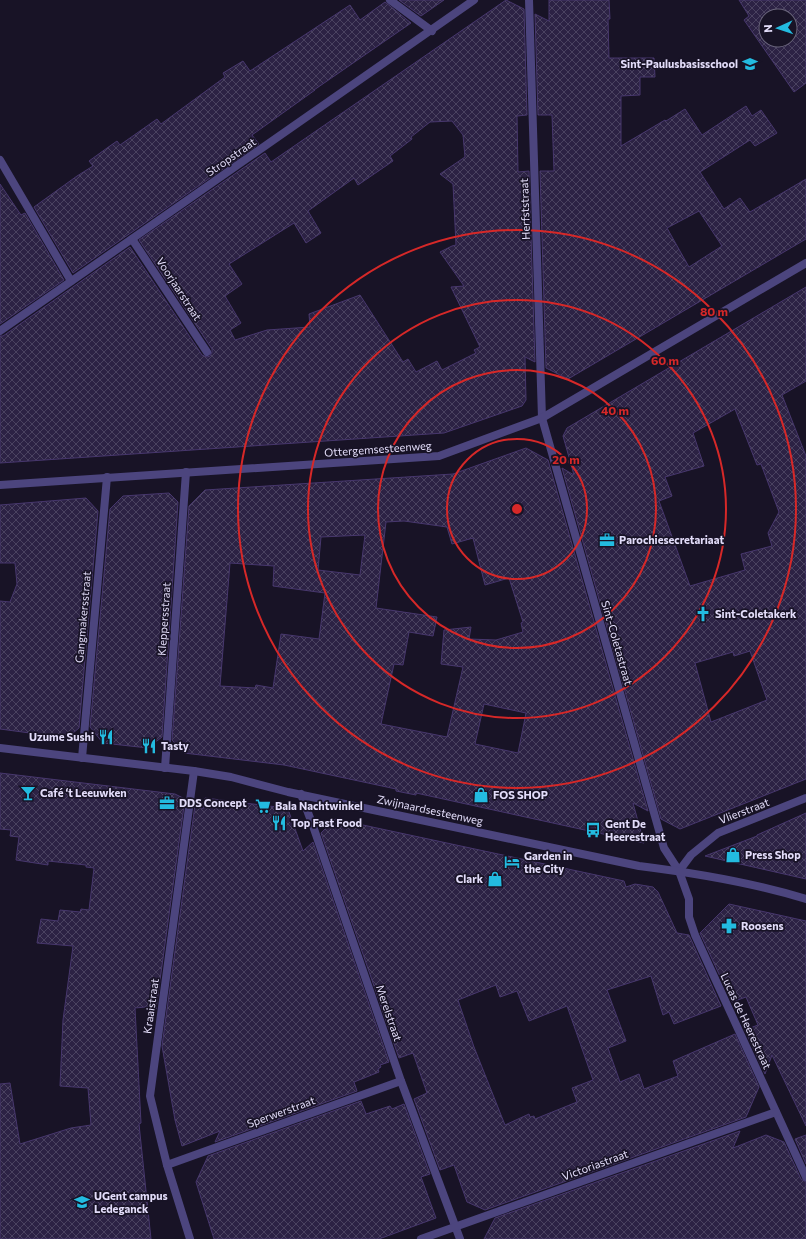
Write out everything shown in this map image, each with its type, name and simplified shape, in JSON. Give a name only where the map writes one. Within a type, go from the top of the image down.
[{"type":"street","points":[[390,0],[432,31]]},
{"type":"street","name":"Stropstraat","points":[[0,331],[432,31],[474,0]]},
{"type":"street","name":"Herfststraat","points":[[529,0],[542,418]]},
{"type":"street","points":[[0,160],[71,281]]},
{"type":"street","name":"Voorjaarstraat","points":[[132,239],[207,352]]},
{"type":"street","name":"Ottergemsesteenweg","points":[[0,485],[440,456],[542,418],[806,263]]},
{"type":"street","name":"Sint-Coletastraat","points":[[542,418],[664,848],[679,871]]},
{"type":"street","name":"Kleppersstraat","points":[[165,768],[186,472]]},
{"type":"street","name":"Gangmakersstraat","points":[[82,758],[107,477]]},
{"type":"street","name":"Zwijnaardsesteenweg","points":[[0,748],[194,771],[231,777],[301,794],[638,866],[731,880],[806,898]]},
{"type":"street","name":"Kraaistraat","points":[[190,1239],[167,1165],[150,1096],[194,771]]},
{"type":"street","name":"Merelstraat","points":[[301,794],[401,1081],[460,1239]]},
{"type":"street","name":"Vlierstraat","points":[[679,871],[691,854],[718,833],[806,798]]},
{"type":"street","name":"Lucas de Heerestraat","points":[[679,871],[689,899],[689,917],[695,935],[806,1177]]},
{"type":"street","name":"Sperwerstraat","points":[[167,1165],[401,1081]]},
{"type":"street","name":"Victoriastraat","points":[[421,1239],[776,1112]]},
{"type":"building","points":[[399,0],[444,0],[421,16]]},
{"type":"building","points":[[506,0],[524,9],[527,115],[517,116],[518,172],[529,171],[535,362],[525,357],[526,400],[522,406],[444,433],[0,463],[0,336],[3,336],[130,247],[202,355],[207,357],[210,356],[212,349],[139,240],[265,153],[271,162]],"holes":[[[452,121],[463,135],[465,157],[440,174],[453,184],[456,245],[440,252],[464,286],[451,287],[480,347],[474,350],[476,353],[442,370],[437,361],[416,372],[408,359],[403,362],[360,295],[309,314],[310,327],[267,330],[235,340],[230,330],[241,323],[225,296],[242,284],[229,264],[294,223],[306,243],[321,233],[308,211],[354,178],[358,185],[393,161],[390,156],[412,139],[411,137],[430,122]]]},
{"type":"building","points":[[549,0],[609,0],[609,58],[654,58],[655,77],[640,77],[640,95],[621,96],[621,146],[685,109],[702,135],[746,106],[752,116],[761,110],[777,133],[755,146],[750,140],[700,172],[724,209],[740,198],[750,212],[806,179],[806,239],[568,379],[546,368],[540,171],[554,171],[552,115],[538,115],[535,14],[549,21]],"holes":[[[699,211],[722,246],[689,267],[667,228]]]},
{"type":"building","points":[[739,0],[806,0],[806,83],[794,92],[763,48],[798,48],[798,8],[758,8],[758,40],[744,20],[749,16]]},
{"type":"building","points":[[385,2],[411,23],[252,135],[259,144],[73,273],[34,207],[93,166],[89,161],[117,141],[120,145],[157,119],[161,124],[225,77],[223,73],[243,61],[250,71],[350,5],[360,20]]},
{"type":"building","points":[[0,184],[21,215],[25,213],[64,280],[0,324]]},
{"type":"building","points":[[806,287],[806,381],[782,395],[806,456],[806,779],[680,829],[661,819],[562,468],[574,475],[563,436],[567,428]],"holes":[[[735,409],[757,465],[761,464],[779,512],[768,533],[772,546],[741,554],[745,570],[690,586],[659,501],[672,496],[665,477],[704,466],[693,433]],[[750,651],[767,700],[711,722],[695,663],[733,652],[734,656]]]},
{"type":"building","points":[[526,448],[548,460],[648,811],[633,803],[644,843],[416,793],[416,795],[396,791],[396,789],[284,765],[184,753],[172,740],[189,506],[205,490],[453,474]],"holes":[[[404,521],[447,527],[452,544],[473,538],[485,585],[509,578],[523,622],[521,623],[523,632],[496,640],[469,639],[471,627],[444,630],[441,664],[463,667],[447,737],[381,724],[394,664],[403,665],[409,632],[433,636],[437,617],[376,608],[386,522]],[[365,535],[360,575],[318,570],[321,537]],[[230,563],[274,566],[273,586],[325,593],[319,639],[281,634],[273,688],[256,685],[255,688],[220,686]],[[484,704],[526,713],[518,753],[475,744]]]},
{"type":"building","points":[[169,493],[178,502],[162,737],[148,748],[103,743],[90,727],[110,509],[123,496]]},
{"type":"building","points":[[86,498],[98,511],[79,728],[67,738],[0,729],[0,601],[10,602],[17,584],[15,563],[0,563],[0,505]]},
{"type":"building","points":[[0,773],[175,794],[185,799],[156,1009],[156,1006],[135,1008],[141,1123],[139,1124],[151,1239],[0,1239],[0,1084],[10,1083],[20,1144],[71,1128],[91,1125],[88,1088],[60,1086],[63,1020],[73,946],[37,943],[41,919],[58,921],[60,910],[80,912],[81,909],[89,910],[94,868],[86,867],[86,865],[48,861],[48,865],[16,860],[19,837],[10,836],[11,830],[0,829]]},
{"type":"building","points":[[205,798],[285,808],[289,812],[303,851],[313,842],[389,1062],[380,1065],[381,1067],[378,1069],[379,1072],[354,1082],[357,1091],[215,1142],[220,1131],[182,1146],[175,1120],[162,1046],[195,805],[203,809]]},
{"type":"building","points":[[806,813],[806,879],[705,856],[757,836]]},
{"type":"building","points":[[335,819],[624,881],[626,887],[635,884],[653,887],[658,892],[677,933],[689,935],[721,1006],[674,1024],[669,1012],[663,1015],[651,976],[607,990],[626,1041],[608,1048],[620,1082],[639,1074],[644,1089],[678,1076],[673,1061],[735,1034],[759,1087],[746,1117],[485,1210],[467,1202],[454,1165],[440,1170],[414,1099],[427,1093],[413,1053],[399,1058],[321,833]],"holes":[[[496,985],[500,997],[517,991],[529,1021],[567,1006],[593,1080],[572,1088],[577,1102],[535,1119],[534,1116],[530,1117],[529,1114],[505,1125],[474,1047],[458,1000]]]},
{"type":"building","points":[[729,904],[806,921],[806,1126],[772,1055],[765,1074],[745,1030],[758,1025],[746,997],[732,1002],[700,933]]},
{"type":"building","points":[[361,1101],[366,1114],[390,1106],[392,1109],[404,1104],[430,1174],[421,1177],[436,1218],[379,1239],[214,1239],[196,1182],[208,1156]]},
{"type":"building","points":[[740,1131],[733,1148],[766,1135],[784,1142],[801,1179],[806,1182],[806,1239],[484,1239],[495,1218]]},
{"type":"building","points":[[806,1135],[806,1164],[795,1139]]},
{"type":"place","name":"Sint-Paulusbasisschool","points":[[750,64]]},
{"type":"place","name":"Parochiesecretariaat","points":[[607,540]]},
{"type":"place","name":"Sint-Coletakerk","points":[[703,614]]},
{"type":"place","name":"Uzume Sushi","points":[[106,737]]},
{"type":"place","name":"Tasty","points":[[149,746]]},
{"type":"place","name":"Café ‘t Leeuwken","points":[[28,793]]},
{"type":"place","name":"FOS SHOP","points":[[481,795]]},
{"type":"place","name":"DDS Concept","points":[[167,803]]},
{"type":"place","name":"Bala Nachtwinkel","points":[[263,806]]},
{"type":"place","name":"Top Fast Food","points":[[279,823]]},
{"type":"place","name":"Gent De Heerestraat","points":[[593,830]]},
{"type":"place","name":"Press Shop","points":[[733,855]]},
{"type":"place","name":"Garden in the City","points":[[512,862]]},
{"type":"place","name":"Clark","points":[[495,879]]},
{"type":"place","name":"Roosens","points":[[729,926]]},
{"type":"place","name":"UGent campus Ledeganck","points":[[82,1202]]}]
